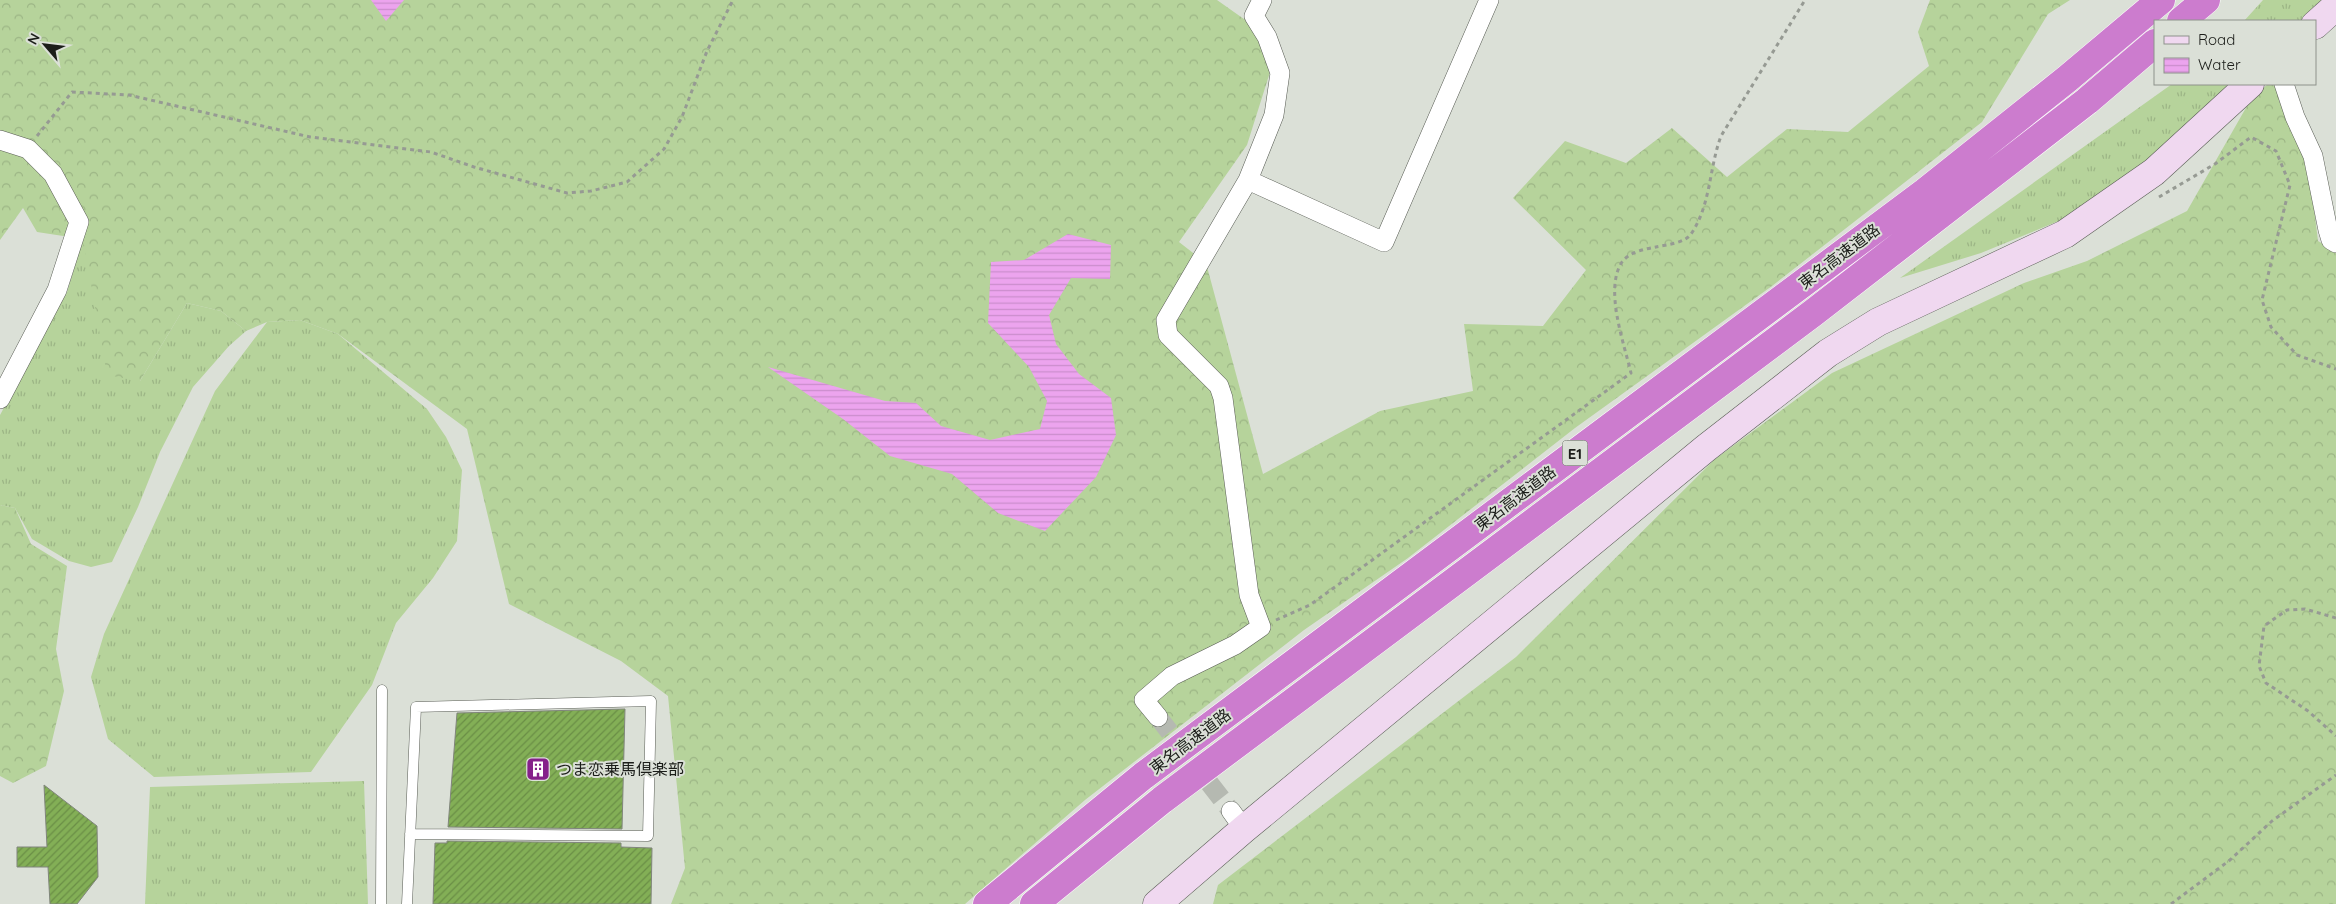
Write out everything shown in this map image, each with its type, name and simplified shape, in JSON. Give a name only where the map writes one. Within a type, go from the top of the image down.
[{"type":"highway","name":"東名高速道路","points":[[987,904],[1143,776],[1925,192],[2059,85],[2161,0]]},
{"type":"highway","points":[[2182,20],[2206,0]]},
{"type":"highway","name":"東名高速道路","points":[[1034,904],[1162,800],[1821,307],[2086,101],[2154,44]]},
{"type":"street","points":[[1158,718],[1144,700],[1172,676],[1235,645],[1261,627],[1249,595],[1223,398],[1219,386],[1168,335],[1166,320],[1248,180],[1274,115],[1280,73],[1267,37],[1254,16],[1262,0]]},
{"type":"street","points":[[1248,180],[1384,242],[1489,0]]},
{"type":"street","points":[[2316,24],[2336,6]]},
{"type":"street","points":[[1157,904],[1237,820],[1828,353],[1878,322],[2065,234],[2154,172],[2249,85]]},
{"type":"street","points":[[2284,85],[2295,117],[2313,156],[2328,230],[2331,240],[2336,243]]},
{"type":"street","points":[[0,140],[28,149],[53,174],[79,222],[57,290],[0,399]]},
{"type":"lane","points":[[381,904],[382,690]]},
{"type":"lane","points":[[408,904],[410,834],[416,707],[650,701],[648,836],[410,834]]},
{"type":"path","points":[[28,149],[72,92],[129,95],[310,137],[431,152],[474,167],[567,193],[591,191],[627,182],[664,149],[682,117],[707,51],[733,0]]},
{"type":"path","points":[[1261,627],[1310,605],[1631,373],[1617,312],[1614,282],[1622,261],[1638,251],[1673,244],[1690,236],[1703,212],[1715,152],[1721,136],[1805,0]]},
{"type":"path","points":[[2158,198],[2215,164],[2251,137],[2276,151],[2290,185],[2262,300],[2271,327],[2297,355],[2336,369]]},
{"type":"path","points":[[2336,618],[2305,609],[2287,610],[2264,626],[2259,666],[2266,683],[2308,711],[2336,736]]},
{"type":"path","points":[[2170,904],[2230,860],[2272,821],[2336,775]]},
{"type":"green space","points":[[0,0],[1217,0],[1251,24],[1271,69],[1247,145],[1179,242],[1206,263],[1263,474],[1380,411],[1473,391],[1464,324],[1543,326],[1586,270],[1513,198],[1565,141],[1626,163],[1672,128],[1727,177],[1787,129],[1848,132],[1929,66],[1918,32],[1930,0],[2070,0],[2048,14],[1982,122],[1772,286],[1575,428],[1408,558],[1304,630],[1085,800],[965,904],[671,904],[685,868],[668,696],[621,661],[509,604],[467,429],[338,334],[300,320],[267,322],[246,331],[221,311],[187,303],[140,381],[107,375],[83,239],[37,232],[23,208],[0,240]]},
{"type":"green space","points":[[2263,0],[2334,0],[2310,20],[2245,20]]},
{"type":"green space","points":[[2171,85],[2236,85],[2138,170],[2061,220],[1981,253],[1900,278]]},
{"type":"green space","points":[[2267,85],[2280,85],[2279,101],[2309,168],[2318,241],[2336,252],[2336,904],[1213,904],[1218,885],[1516,657],[1714,460],[1832,373],[2024,283],[2087,261],[2187,211],[2251,99]]},
{"type":"green space","points":[[83,239],[140,381],[187,303],[221,311],[246,331],[229,346],[193,387],[160,452],[138,507],[112,562],[91,567],[69,561],[32,539],[15,508],[0,505],[0,415],[67,292]]},
{"type":"green space","points":[[300,320],[338,334],[427,409],[446,437],[462,470],[457,541],[433,578],[396,623],[372,685],[311,772],[154,777],[108,739],[91,677],[104,634],[215,391],[267,322]]},
{"type":"green space","points":[[0,505],[15,508],[31,544],[67,566],[56,649],[64,691],[46,766],[13,783],[0,776]]},
{"type":"green space","points":[[364,781],[368,904],[145,904],[150,787]]},
{"type":"water","points":[[371,0],[404,0],[386,21]]},
{"type":"water","points":[[1068,234],[1111,245],[1110,279],[1071,278],[1049,315],[1056,344],[1079,374],[1111,398],[1116,435],[1096,477],[1045,531],[998,513],[952,474],[890,456],[843,419],[768,367],[885,401],[916,403],[941,426],[990,440],[1040,429],[1047,401],[1029,367],[988,323],[991,262],[1024,260]]},
{"type":"building","name":"つま恋乗馬倶楽部","points":[[625,709],[622,829],[448,827],[457,713]]},
{"type":"building","points":[[44,785],[97,826],[98,877],[77,904],[50,904],[48,867],[17,867],[17,847],[47,847]]},
{"type":"building","points":[[447,841],[621,843],[621,847],[652,848],[651,904],[433,904],[435,843],[447,843]]},
{"type":"tunnel","points":[[1158,717],[1231,811]]},
{"type":"place","name":"つま恋乗馬倶楽部","points":[[538,769]]}]
